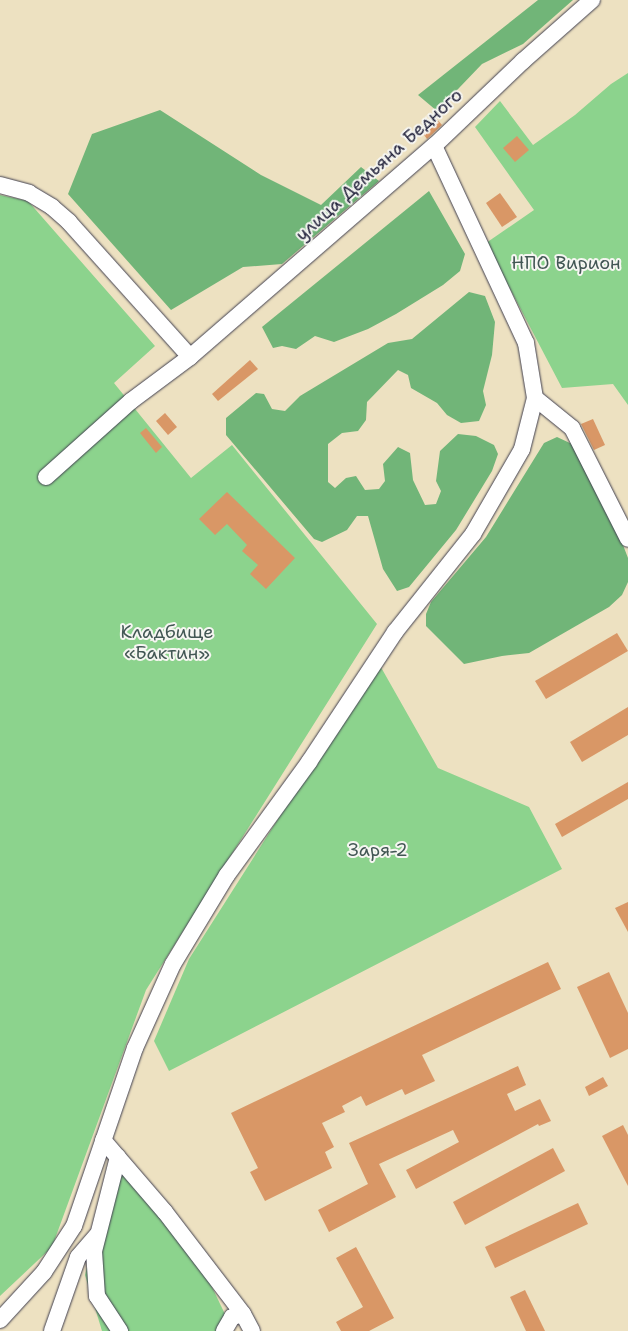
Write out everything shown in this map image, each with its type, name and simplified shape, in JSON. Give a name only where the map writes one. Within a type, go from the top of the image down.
[{"type":"street","name":"улица Демьяна Бедного","points":[[46,477],[131,401],[190,357],[434,146],[523,61],[592,0]]},
{"type":"street","points":[[0,1320],[44,1272],[74,1226],[135,1048],[174,964],[227,876],[309,762],[395,632],[473,534],[522,449],[535,398],[526,343],[434,146]]},
{"type":"street","points":[[0,185],[29,193],[63,217],[190,357]]},
{"type":"street","points":[[535,398],[572,428],[628,539]]},
{"type":"street","points":[[103,1140],[164,1212],[243,1314],[252,1331]]},
{"type":"street","points":[[118,1157],[94,1251],[98,1296],[120,1331]]},
{"type":"street","points":[[52,1331],[78,1258],[98,1233]]},
{"type":"street","points":[[224,1331],[232,1317],[243,1314]]},
{"type":"green space","points":[[538,0],[573,0],[523,44],[482,64],[437,111],[418,95]]},
{"type":"green space","name":"НПО Вирион","points":[[628,73],[628,405],[613,384],[562,388],[486,243],[534,210],[475,127],[500,101],[533,145],[575,115],[611,84]]},
{"type":"green space","points":[[160,110],[261,175],[321,205],[361,167],[379,181],[282,264],[243,267],[171,310],[68,194],[92,134]]},
{"type":"green space","points":[[429,191],[465,254],[460,271],[443,285],[368,329],[334,342],[315,336],[296,349],[282,346],[273,348],[262,327]]},
{"type":"green space","name":"Кладбище «Бактин»","points":[[0,195],[28,201],[155,346],[114,383],[191,478],[232,445],[377,624],[146,990],[52,1247],[0,1296]]},
{"type":"green space","points":[[469,292],[485,296],[495,322],[492,355],[483,391],[486,405],[479,421],[461,423],[447,415],[437,403],[411,388],[408,375],[398,370],[367,402],[366,420],[358,431],[342,433],[328,444],[328,482],[335,488],[346,478],[356,476],[365,490],[379,489],[385,481],[383,464],[398,447],[410,453],[413,480],[425,505],[436,504],[441,491],[436,481],[440,451],[458,434],[476,436],[494,445],[498,454],[492,471],[456,530],[409,587],[397,591],[383,569],[368,516],[357,516],[347,530],[322,542],[314,539],[226,435],[226,418],[256,393],[264,394],[272,409],[285,411],[300,396],[388,343],[412,339]]},
{"type":"green space","points":[[557,437],[572,444],[623,545],[628,558],[628,582],[622,595],[609,607],[529,653],[502,656],[464,664],[426,626],[426,614],[431,602],[486,537],[544,443]]},
{"type":"green space","name":"Заря-2","points":[[378,662],[438,768],[529,807],[562,869],[169,1071],[154,1041],[189,959]]},
{"type":"green space","points":[[118,1148],[180,1220],[233,1331],[102,1331],[85,1275]]},
{"type":"building","points":[[436,118],[442,125],[427,139],[421,131]]},
{"type":"building","points":[[517,136],[529,150],[515,162],[503,148]]},
{"type":"building","points":[[500,193],[517,217],[502,227],[486,203]]},
{"type":"building","points":[[250,360],[258,369],[218,401],[212,394]]},
{"type":"building","points":[[165,413],[177,427],[168,435],[156,421]]},
{"type":"building","points":[[593,419],[605,445],[594,450],[581,424]]},
{"type":"building","points":[[146,428],[162,447],[156,453],[140,433]]},
{"type":"building","points":[[227,492],[295,558],[266,589],[250,574],[258,565],[242,551],[247,545],[227,524],[215,535],[199,519]]},
{"type":"building","points":[[617,633],[628,651],[546,699],[535,681]]},
{"type":"building","points":[[628,707],[628,735],[582,762],[570,742]]},
{"type":"building","points":[[628,782],[628,799],[562,837],[555,824]]},
{"type":"building","points":[[628,902],[628,932],[615,908]]},
{"type":"building","points":[[548,962],[561,989],[422,1055],[435,1081],[405,1095],[402,1089],[366,1106],[361,1096],[342,1106],[345,1112],[322,1123],[334,1147],[325,1152],[332,1168],[265,1201],[250,1172],[258,1168],[231,1113]]},
{"type":"building","points":[[609,972],[628,1013],[628,1049],[610,1058],[577,987]]},
{"type":"building","points":[[518,1066],[526,1085],[507,1094],[515,1111],[540,1099],[551,1121],[539,1126],[538,1124],[416,1189],[406,1170],[459,1142],[453,1130],[379,1164],[396,1197],[329,1232],[318,1210],[368,1184],[349,1143]]},
{"type":"building","points":[[603,1077],[608,1086],[589,1096],[585,1087]]},
{"type":"building","points":[[623,1125],[628,1135],[628,1186],[602,1136]]},
{"type":"building","points":[[553,1148],[565,1171],[465,1225],[453,1202]]},
{"type":"building","points":[[578,1203],[588,1224],[495,1268],[485,1247]]},
{"type":"building","points":[[356,1247],[394,1318],[369,1331],[341,1331],[336,1322],[363,1307],[336,1258]]},
{"type":"building","points":[[525,1290],[545,1331],[526,1331],[510,1297]]}]
